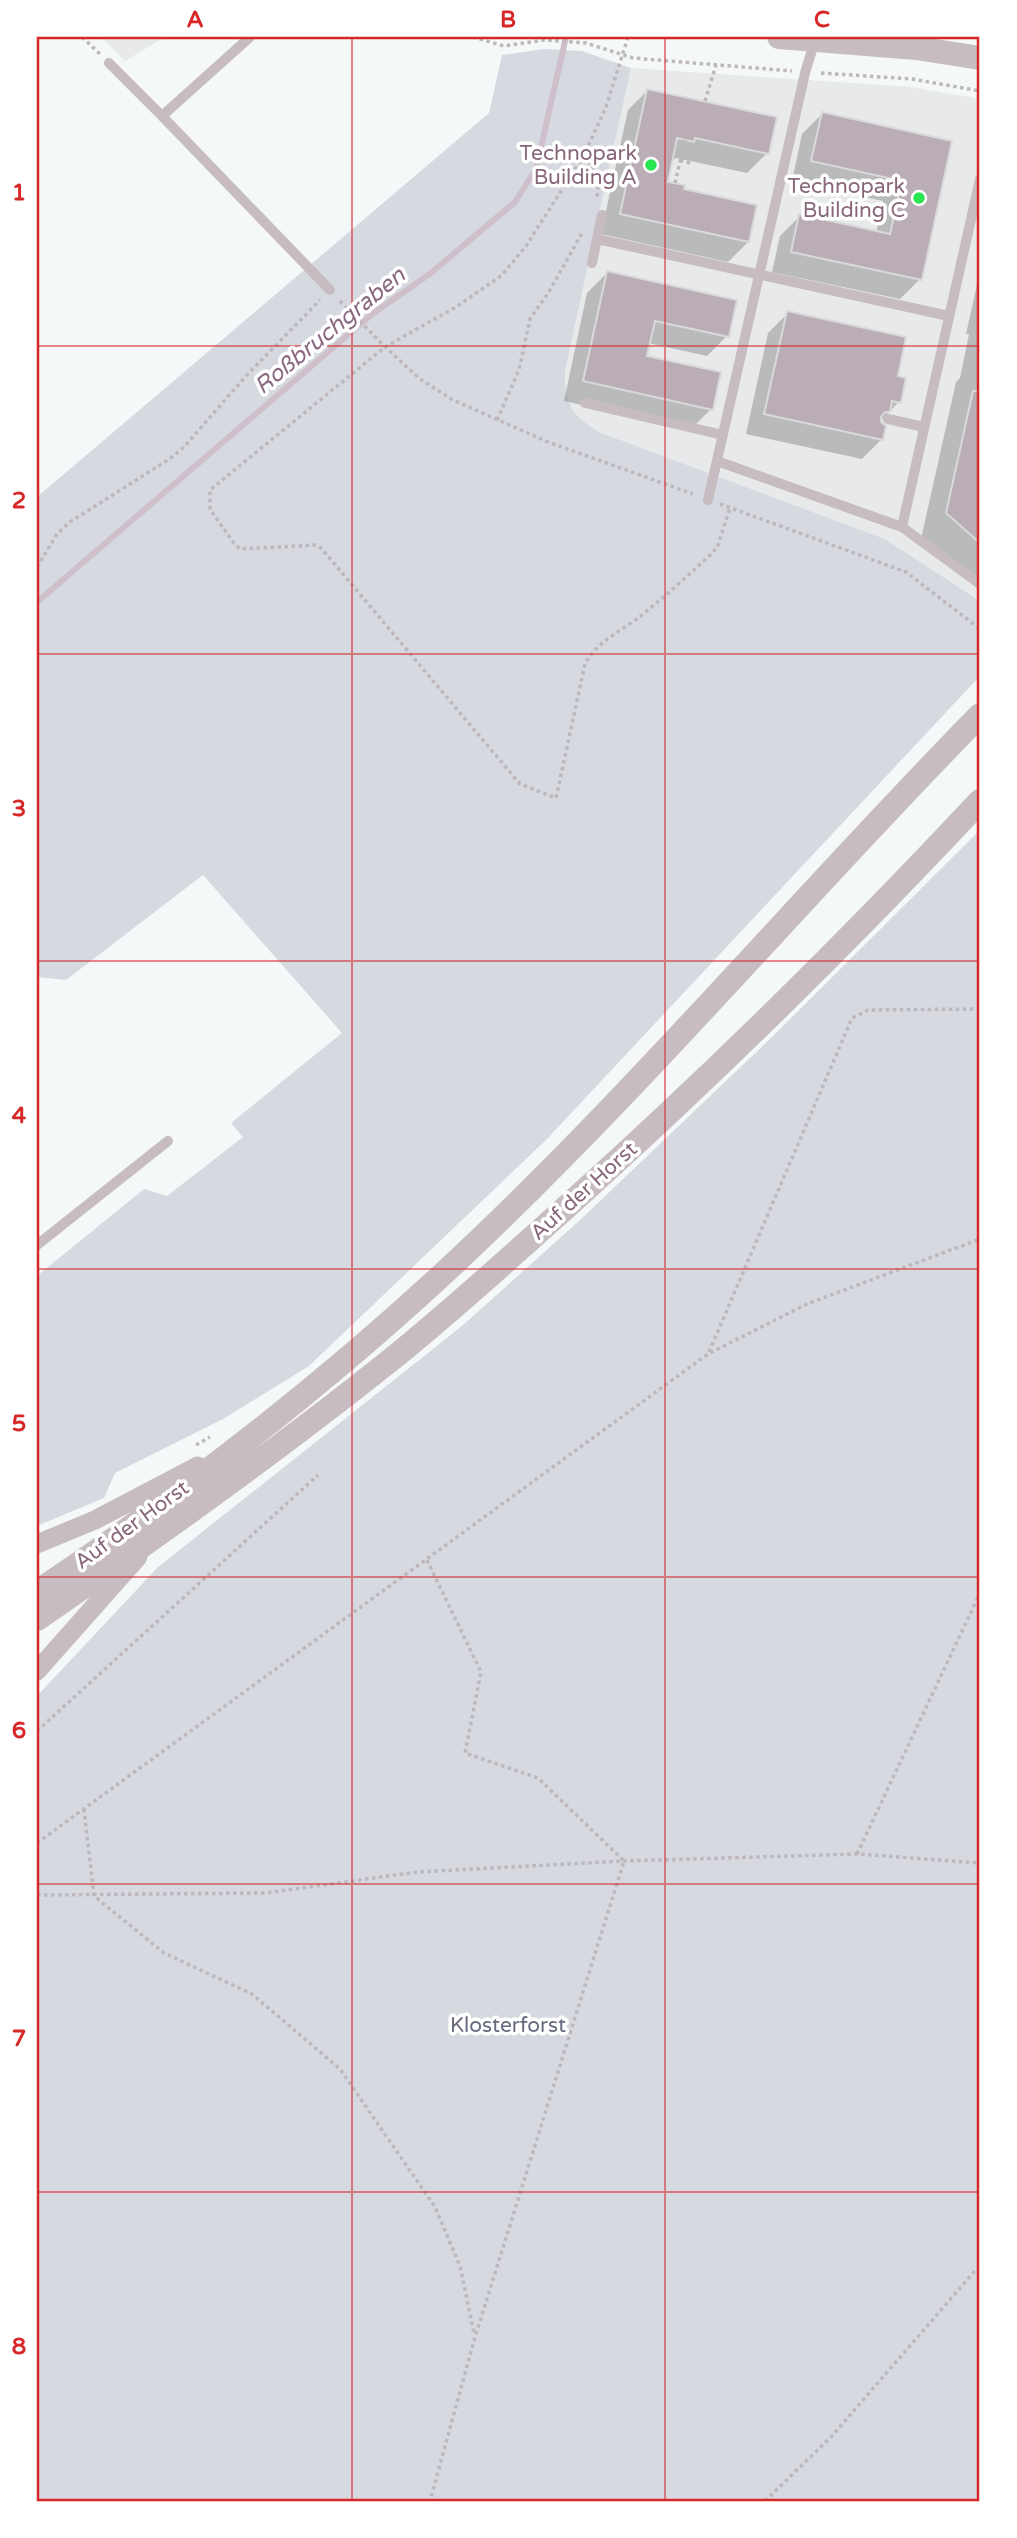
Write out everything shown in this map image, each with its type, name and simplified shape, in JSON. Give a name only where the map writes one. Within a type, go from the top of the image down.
[{"type":"street","points":[[779,37],[950,48],[980,58]]},
{"type":"street","name":"Auf der Horst","points":[[37,1592],[120,1536],[260,1431],[459,1259],[631,1087],[898,799],[980,715]]},
{"type":"street","name":"Auf der Horst","points":[[37,1619],[152,1541],[274,1452],[393,1358],[481,1283],[666,1117],[760,1026],[980,801]]},
{"type":"street","name":"Auf der Horst","points":[[37,1544],[108,1514],[260,1431]]},
{"type":"street","name":"Auf der Horst","points":[[37,1671],[152,1541]]},
{"type":"lane","points":[[162,116],[250,37]]},
{"type":"lane","points":[[708,500],[805,73],[816,39]]},
{"type":"lane","points":[[109,63],[330,290]]},
{"type":"lane","points":[[902,527],[980,180]]},
{"type":"lane","points":[[592,263],[602,215]]},
{"type":"lane","points":[[597,239],[949,317]]},
{"type":"lane","points":[[584,403],[723,435]]},
{"type":"lane","points":[[888,419],[924,427]]},
{"type":"lane","points":[[717,461],[902,527],[980,584]]},
{"type":"lane","points":[[37,1245],[168,1141]]},
{"type":"path","points":[[82,37],[109,63]]},
{"type":"path","points":[[474,37],[504,46],[544,40],[586,43],[623,56],[805,73],[912,79],[980,91]]},
{"type":"path","points":[[628,37],[606,107],[584,155],[526,246],[502,275],[456,307],[385,347],[210,490],[210,509],[240,549],[316,545],[321,548],[520,784],[556,797],[584,664],[588,657],[641,615],[717,548],[730,508]]},
{"type":"path","points":[[705,101],[716,65]]},
{"type":"path","points":[[675,183],[685,140]]},
{"type":"path","points":[[584,155],[596,172],[600,184],[593,208]]},
{"type":"path","points":[[680,160],[690,163]]},
{"type":"path","points":[[669,175],[676,177]]},
{"type":"path","points":[[497,420],[522,362],[530,319],[550,290],[585,227]]},
{"type":"path","points":[[37,567],[57,534],[70,522],[184,447],[246,376],[330,290]]},
{"type":"path","points":[[352,313],[420,379],[453,400],[548,442],[906,572],[980,629]]},
{"type":"path","points":[[708,1354],[852,1018],[868,1010],[980,1009]]},
{"type":"path","points":[[37,1843],[708,1354],[807,1304],[980,1239]]},
{"type":"path","points":[[187,1450],[210,1437]]},
{"type":"path","points":[[37,1731],[318,1475]]},
{"type":"path","points":[[427,1559],[481,1672],[465,1753],[538,1777],[624,1861]]},
{"type":"path","points":[[856,1854],[980,1593]]},
{"type":"path","points":[[84,1809],[94,1896],[164,1953],[251,1994],[340,2069],[435,2207],[460,2266],[475,2337]]},
{"type":"path","points":[[37,1895],[266,1893],[417,1872],[624,1861],[856,1854],[980,1863]]},
{"type":"path","points":[[430,2501],[475,2337],[624,1861]]},
{"type":"path","points":[[765,2501],[831,2437],[980,2265]]},
{"type":"shaded area","points":[[101,37],[165,37],[125,61]]},
{"type":"shaded area","points":[[631,68],[911,87],[980,99],[980,601],[885,539],[599,432],[584,423],[572,411],[565,392],[565,371]]},
{"type":"green space","points":[[544,49],[582,51],[631,68],[565,371],[566,392],[571,407],[582,420],[599,432],[885,539],[980,601],[980,676],[546,1140],[309,1366],[223,1419],[115,1473],[104,1498],[37,1526],[37,1276],[144,1189],[167,1196],[243,1137],[231,1123],[342,1033],[203,875],[66,980],[37,977],[37,497],[489,113],[502,55]]},
{"type":"green space","name":"Klosterforst","points":[[980,830],[980,2501],[37,2501],[37,1696],[158,1567],[462,1326],[580,1220],[770,1039]]},
{"type":"building","name":"Technopark Building A","points":[[647,89],[777,117],[769,154],[695,138],[694,142],[677,138],[668,182],[685,185],[684,189],[757,205],[749,242],[620,214]]},
{"type":"building","name":"Technopark Building C","points":[[822,112],[952,141],[922,280],[791,252],[799,214],[890,234],[902,181],[811,161]]},
{"type":"building","points":[[607,271],[737,300],[729,337],[655,321],[647,356],[721,372],[713,410],[583,381]]},
{"type":"building","points":[[787,311],[906,337],[898,376],[906,378],[901,403],[892,401],[890,412],[885,412],[881,417],[881,422],[886,426],[883,440],[764,414]]},
{"type":"building","points":[[973,391],[980,391],[980,543],[946,513]]},
{"type":"waterway","name":"Roßbruchgraben","points":[[37,602],[371,315],[431,273],[515,202],[536,169],[566,37]]},
{"type":"place","name":"Technopark Building A","points":[[651,165]]},
{"type":"place","name":"Technopark Building C","points":[[919,198]]}]
